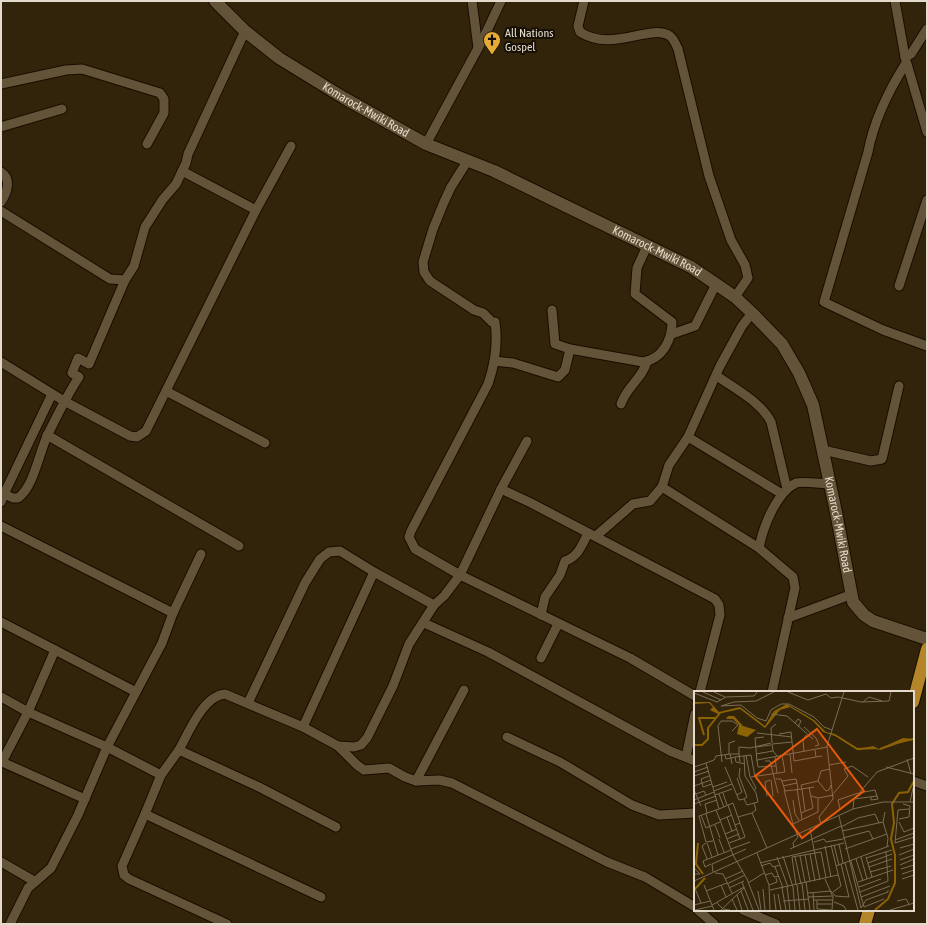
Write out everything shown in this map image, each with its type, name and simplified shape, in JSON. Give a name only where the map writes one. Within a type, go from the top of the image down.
[{"type":"highway","points":[[914,698],[927,649]]},
{"type":"highway","points":[[866,924],[869,911]]},
{"type":"main road","name":"Komarock-Mwiki Road","points":[[215,1],[245,31],[279,58],[344,98],[426,144],[468,160],[691,267],[735,297],[782,344],[799,373],[813,405],[830,484],[850,595],[856,608],[873,621],[927,639]]},
{"type":"street","points":[[472,1],[478,48]]},
{"type":"street","points":[[426,144],[478,48],[501,1]]},
{"type":"street","points":[[584,1],[578,26],[580,32],[585,36],[603,41],[611,41],[631,36],[660,34],[669,35],[673,39],[678,49],[709,176],[731,240],[745,265],[748,278],[735,297]]},
{"type":"street","points":[[895,1],[906,60],[927,132]]},
{"type":"street","points":[[927,29],[906,60],[871,134],[868,152],[824,302],[883,330],[927,346]]},
{"type":"street","points":[[52,394],[3,498],[18,498],[26,490],[47,435],[64,401],[79,377],[72,373],[78,358],[89,364],[125,280],[134,266],[145,227],[163,199],[176,184],[188,154],[245,31]]},
{"type":"street","points":[[1,84],[66,70],[82,69],[160,93],[164,99],[164,113],[147,144]]},
{"type":"street","points":[[1,127],[62,109]]},
{"type":"street","points":[[1,362],[64,401],[130,436],[137,437],[146,431],[256,210],[291,146]]},
{"type":"street","points":[[468,160],[451,187],[441,208],[423,262],[424,272],[430,281],[474,310],[483,313],[492,322],[495,322],[496,332],[494,361],[488,384],[409,537],[415,549],[460,575],[630,658],[694,695]]},
{"type":"street","points":[[182,171],[256,210]]},
{"type":"street","points":[[1,172],[7,180],[8,186],[1,202]]},
{"type":"street","points":[[899,286],[927,200]]},
{"type":"street","points":[[1,211],[110,280],[125,280]]},
{"type":"street","points":[[620,404],[624,394],[644,371],[647,361],[658,354],[666,346],[672,334],[672,322],[635,294],[637,268],[647,246]]},
{"type":"street","points":[[672,334],[695,326],[716,284]]},
{"type":"street","points":[[552,310],[555,344],[570,349],[647,361]]},
{"type":"street","points":[[541,615],[545,596],[560,575],[564,561],[572,559],[592,535],[633,504],[650,502],[662,487],[669,465],[688,437],[731,347],[752,313]]},
{"type":"street","points":[[494,361],[513,363],[558,377],[565,370],[570,349]]},
{"type":"street","points":[[717,376],[761,408],[768,416],[771,422],[785,492]]},
{"type":"street","points":[[823,450],[871,461],[882,459],[899,386]]},
{"type":"street","points":[[166,392],[265,443]]},
{"type":"street","points":[[47,435],[239,546]]},
{"type":"street","points":[[688,437],[785,492]]},
{"type":"street","points":[[338,746],[354,747],[362,745],[367,738],[393,686],[410,644],[434,605],[444,596],[460,575],[501,489],[526,442]]},
{"type":"street","points":[[759,548],[762,534],[785,492],[797,483],[830,484]]},
{"type":"street","points":[[662,487],[759,548],[795,580],[795,588],[772,691]]},
{"type":"street","points":[[501,489],[715,600],[719,605],[720,615],[700,691]]},
{"type":"street","points":[[1,526],[173,613]]},
{"type":"street","points":[[248,703],[307,578],[320,559],[329,552],[340,551],[374,572],[434,605]]},
{"type":"street","points":[[10,924],[28,888],[34,881],[52,868],[85,799],[107,747],[162,643],[173,613],[201,554]]},
{"type":"street","points":[[303,727],[374,572]]},
{"type":"street","points":[[788,618],[850,595]]},
{"type":"street","points":[[1,622],[136,692]]},
{"type":"street","points":[[424,623],[488,652],[548,686],[694,761]]},
{"type":"street","points":[[541,658],[558,624]]},
{"type":"street","points":[[55,650],[28,712],[2,762],[85,799]]},
{"type":"street","points":[[416,781],[464,690]]},
{"type":"street","points":[[227,924],[129,879],[124,875],[122,866],[161,775],[179,750],[204,706],[219,694],[225,694],[248,703],[303,727],[338,746],[364,770],[389,768],[416,781],[439,780],[452,783],[607,862],[645,877],[694,906]]},
{"type":"street","points":[[1,697],[28,712],[107,747],[161,775]]},
{"type":"street","points":[[686,757],[694,719]]},
{"type":"street","points":[[507,737],[560,762],[612,795],[648,812],[672,815],[694,813]]},
{"type":"street","points":[[179,750],[259,787],[336,827]]},
{"type":"street","points":[[914,781],[927,786]]},
{"type":"street","points":[[145,814],[321,897]]},
{"type":"street","points":[[1,862],[34,881]]},
{"type":"street","points":[[699,911],[714,924]]},
{"type":"street","points":[[745,911],[775,924]]},
{"type":"place","name":"All Nations Gospel","points":[[492,55]]}]
